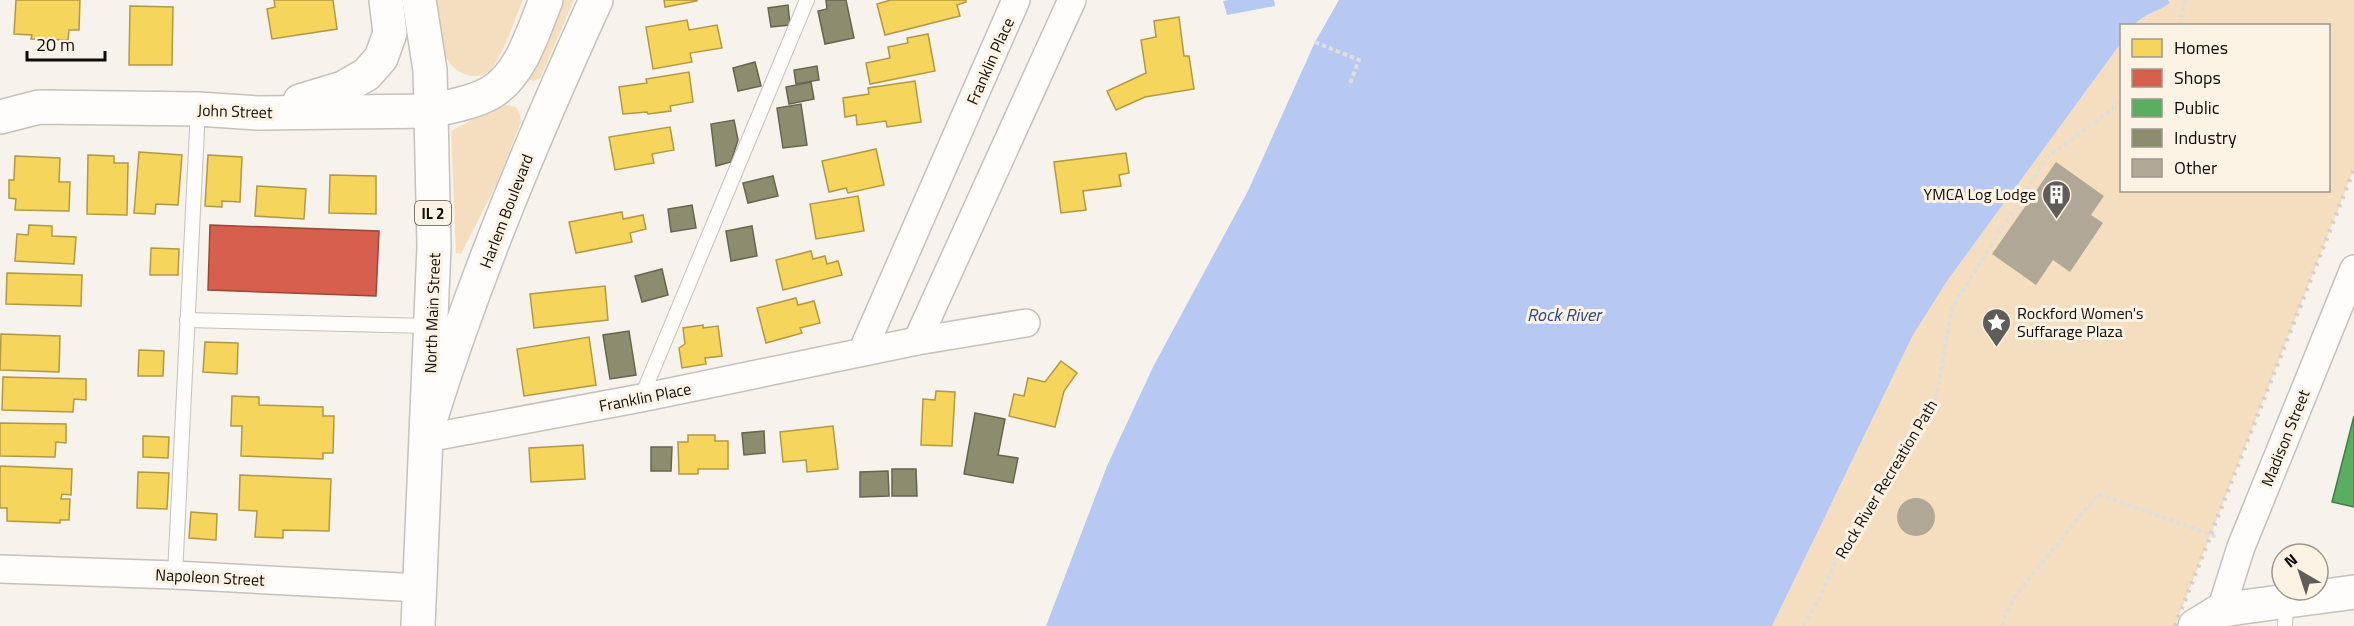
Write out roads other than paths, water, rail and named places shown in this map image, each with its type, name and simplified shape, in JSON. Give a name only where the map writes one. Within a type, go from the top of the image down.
[{"type":"main road","points":[[258,112],[343,88],[367,74],[381,58],[390,33],[386,0]]},
{"type":"main road","name":"North Main Street","points":[[418,626],[428,433],[434,246],[430,70],[419,0]]},
{"type":"main road","points":[[432,111],[488,95],[502,86],[516,68],[546,0]]},
{"type":"main road","name":"Harlem Boulevard","points":[[428,433],[456,339],[546,109],[596,0]]},
{"type":"main road","points":[[502,86],[519,89],[533,97],[546,109]]},
{"type":"main road","name":"John Street","points":[[0,117],[39,107],[258,112],[432,111]]},
{"type":"main road","points":[[2208,618],[2286,613],[2354,592]]},
{"type":"street","name":"Franklin Place","points":[[862,352],[1016,0]]},
{"type":"street","points":[[917,341],[1072,0]]},
{"type":"street","name":"John Street","points":[[0,105],[39,107]]},
{"type":"street","name":"Madison Street","points":[[2208,618],[2241,547],[2354,269]]},
{"type":"street","name":"Franklin Place","points":[[428,433],[641,398],[917,341],[1026,323]]},
{"type":"street","name":"Napoleon Street","points":[[0,569],[175,575],[420,588]]},
{"type":"lane","points":[[641,398],[807,0]]},
{"type":"lane","points":[[175,575],[198,109]]},
{"type":"lane","points":[[187,320],[431,326]]},
{"type":"water","points":[[1274,0],[1275,6],[1227,15],[1223,1]]},
{"type":"water","name":"Rock River","points":[[1339,0],[2168,0],[2170,3],[2135,24],[2120,24],[2120,44],[1947,281],[1913,335],[1772,626],[1046,626],[1107,466],[1153,367],[1248,191],[1315,42]]},
{"type":"railway","points":[[2175,626],[2354,169]]},
{"type":"place","name":"YMCA Log Lodge","points":[[2057,220]]},
{"type":"place","name":"Rockford Women's Suffarage Plaza","points":[[1996,348]]}]
